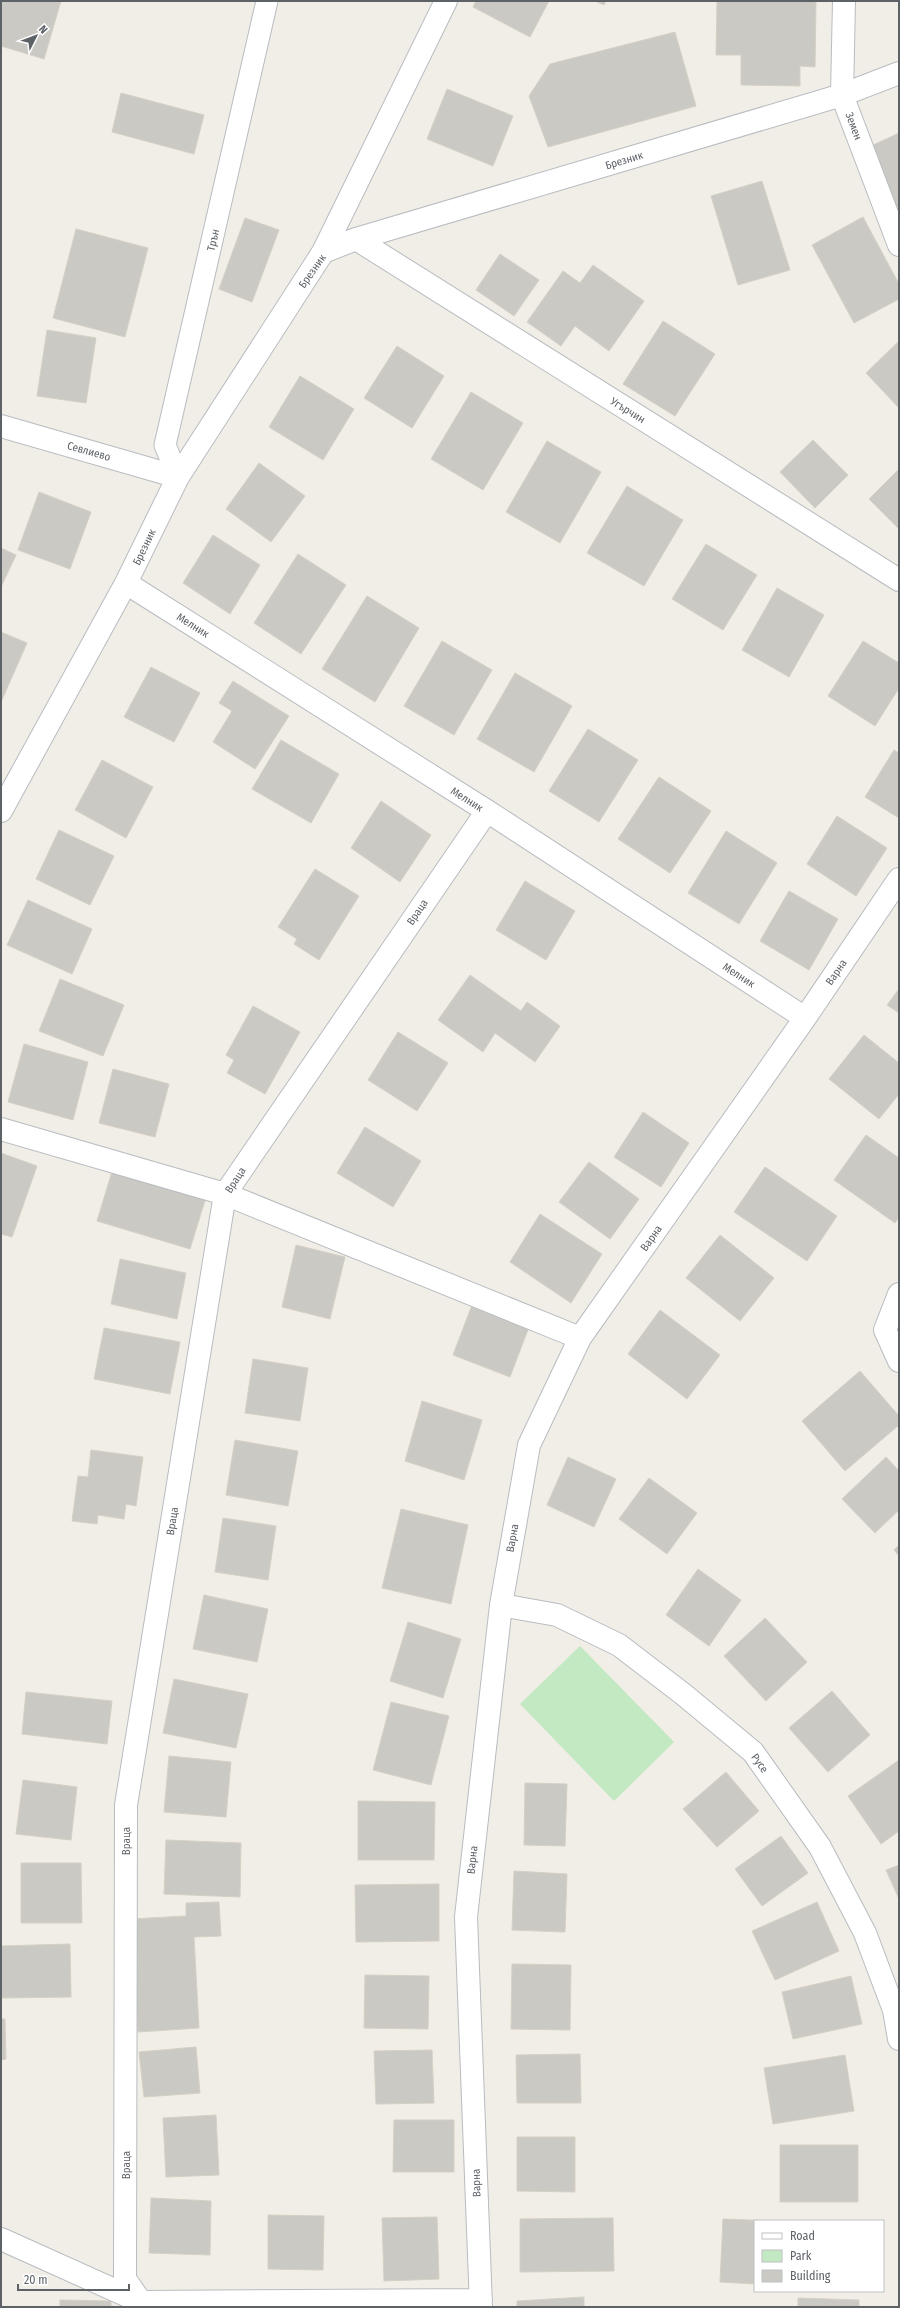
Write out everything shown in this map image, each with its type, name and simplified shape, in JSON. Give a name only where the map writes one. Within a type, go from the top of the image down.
[{"type":"street","points":[[323,252],[446,1]]},
{"type":"street","name":"Земен","points":[[844,1],[842,95],[899,245]]},
{"type":"street","name":"Брезник","points":[[1,811],[126,583],[178,477],[323,252],[356,239],[842,95],[899,73]]},
{"type":"street","name":"Угърчин","points":[[356,239],[899,580]]},
{"type":"street","name":"Севлиево","points":[[1,426],[178,477]]},
{"type":"street","name":"Мелник","points":[[126,583],[487,811],[805,1018]]},
{"type":"street","name":"Враца","points":[[141,2305],[125,2279],[126,1805],[225,1194],[487,811]]},
{"type":"street","name":"Варна","points":[[481,2304],[466,1917],[501,1605],[529,1445],[580,1338],[805,1018],[899,879]]},
{"type":"street","points":[[1,1129],[225,1194],[580,1338]]},
{"type":"street","points":[[899,1294],[885,1330],[899,1361]]},
{"type":"street","name":"Русе","points":[[501,1605],[557,1615],[619,1645],[683,1694],[753,1752],[820,1847],[865,1934],[894,2010],[899,2039]]},
{"type":"street","points":[[1,2238],[141,2305],[481,2304]]},
{"type":"lane","name":"Трън","points":[[178,477],[165,445],[267,1]]},
{"type":"green space","points":[[580,1646],[674,1742],[614,1801],[520,1704]]},
{"type":"building","points":[[1,1],[61,1],[44,59],[1,46]]},
{"type":"building","points":[[476,1],[549,1],[530,37],[473,7]]},
{"type":"building","points":[[595,1],[606,1],[604,5]]},
{"type":"building","points":[[717,1],[816,1],[815,67],[800,66],[800,86],[741,85],[741,55],[716,55]]},
{"type":"building","points":[[675,32],[696,106],[548,147],[529,96],[550,64]]},
{"type":"building","points":[[447,89],[513,116],[493,166],[427,139]]},
{"type":"building","points":[[121,93],[204,115],[194,154],[112,132]]},
{"type":"building","points":[[899,133],[899,211],[869,147]]},
{"type":"building","points":[[762,181],[790,270],[738,285],[711,196]]},
{"type":"building","points":[[863,217],[899,284],[899,299],[854,323],[812,245]]},
{"type":"building","points":[[245,218],[279,230],[252,302],[219,289]]},
{"type":"building","points":[[76,229],[148,248],[125,337],[53,318]]},
{"type":"building","points":[[500,254],[539,280],[514,316],[476,290]]},
{"type":"building","points":[[593,265],[644,301],[609,351],[575,326],[561,346],[527,322],[563,271],[580,283]]},
{"type":"building","points":[[663,321],[715,354],[675,416],[623,384]]},
{"type":"building","points":[[47,330],[96,338],[86,403],[37,396]]},
{"type":"building","points":[[899,341],[899,408],[866,373]]},
{"type":"building","points":[[397,346],[444,376],[412,428],[364,398]]},
{"type":"building","points":[[300,376],[354,409],[323,460],[269,427]]},
{"type":"building","points":[[471,392],[523,423],[483,490],[431,459]]},
{"type":"building","points":[[813,440],[848,475],[815,508],[780,472]]},
{"type":"building","points":[[547,441],[601,472],[560,543],[506,512]]},
{"type":"building","points":[[259,463],[305,496],[271,542],[226,509]]},
{"type":"building","points":[[899,469],[899,529],[869,499]]},
{"type":"building","points":[[627,486],[683,520],[644,586],[587,553]]},
{"type":"building","points":[[39,492],[91,512],[70,569],[18,550]]},
{"type":"building","points":[[213,535],[260,565],[230,614],[183,583]]},
{"type":"building","points":[[706,544],[757,575],[723,630],[672,599]]},
{"type":"building","points":[[1,548],[16,555],[1,587]]},
{"type":"building","points":[[298,554],[346,585],[301,654],[254,623]]},
{"type":"building","points":[[777,588],[824,615],[789,677],[742,650]]},
{"type":"building","points":[[367,596],[419,628],[375,702],[322,669]]},
{"type":"building","points":[[1,632],[27,643],[1,702]]},
{"type":"building","points":[[442,641],[492,670],[454,735],[404,706]]},
{"type":"building","points":[[863,641],[899,663],[899,688],[875,726],[828,696]]},
{"type":"building","points":[[151,667],[200,693],[174,742],[124,717]]},
{"type":"building","points":[[515,673],[572,706],[534,772],[477,739]]},
{"type":"building","points":[[233,681],[289,716],[255,769],[213,742],[232,711],[219,703]]},
{"type":"building","points":[[588,729],[638,760],[599,822],[549,791]]},
{"type":"building","points":[[281,740],[339,774],[311,823],[252,789]]},
{"type":"building","points":[[894,750],[899,753],[899,818],[865,797]]},
{"type":"building","points":[[102,760],[153,787],[126,838],[75,810]]},
{"type":"building","points":[[659,777],[711,811],[670,873],[618,839]]},
{"type":"building","points":[[381,801],[431,835],[400,882],[351,848]]},
{"type":"building","points":[[837,816],[887,848],[856,896],[807,864]]},
{"type":"building","points":[[59,830],[114,856],[90,905],[36,879]]},
{"type":"building","points":[[726,831],[777,863],[739,924],[688,893]]},
{"type":"building","points":[[315,869],[359,896],[319,960],[294,944],[297,939],[278,927]]},
{"type":"building","points":[[525,881],[575,911],[546,960],[496,930]]},
{"type":"building","points":[[789,891],[838,919],[809,970],[760,941]]},
{"type":"building","points":[[28,900],[92,929],[72,974],[7,945]]},
{"type":"building","points":[[470,975],[521,1011],[527,1002],[560,1026],[535,1062],[495,1033],[483,1052],[438,1020]]},
{"type":"building","points":[[60,979],[124,1005],[103,1056],[39,1031]]},
{"type":"building","points":[[899,989],[899,1013],[887,1005]]},
{"type":"building","points":[[253,1006],[300,1032],[265,1094],[227,1073],[234,1060],[226,1055]]},
{"type":"building","points":[[398,1032],[448,1063],[417,1111],[368,1080]]},
{"type":"building","points":[[864,1035],[899,1063],[899,1094],[879,1119],[829,1079]]},
{"type":"building","points":[[24,1044],[88,1062],[73,1120],[8,1102]]},
{"type":"building","points":[[113,1069],[169,1084],[155,1137],[99,1123]]},
{"type":"building","points":[[643,1112],[689,1143],[661,1187],[614,1157]]},
{"type":"building","points":[[365,1127],[421,1161],[393,1207],[337,1173]]},
{"type":"building","points":[[866,1135],[899,1158],[899,1217],[895,1223],[834,1180]]},
{"type":"building","points":[[1,1153],[37,1166],[12,1237],[1,1234]]},
{"type":"building","points":[[589,1162],[639,1199],[610,1239],[559,1202]]},
{"type":"building","points":[[114,1165],[207,1194],[190,1249],[97,1221]]},
{"type":"building","points":[[765,1167],[837,1216],[807,1261],[734,1212]]},
{"type":"building","points":[[540,1214],[602,1254],[571,1303],[510,1262]]},
{"type":"building","points":[[720,1235],[774,1278],[740,1321],[686,1278]]},
{"type":"building","points":[[296,1245],[345,1257],[330,1319],[282,1307]]},
{"type":"building","points":[[120,1259],[186,1273],[177,1319],[111,1304]]},
{"type":"building","points":[[472,1305],[529,1327],[510,1377],[453,1355]]},
{"type":"building","points":[[660,1310],[720,1355],[687,1399],[628,1354]]},
{"type":"building","points":[[104,1328],[180,1342],[170,1394],[94,1379]]},
{"type":"building","points":[[253,1359],[308,1368],[300,1421],[245,1413]]},
{"type":"building","points":[[860,1371],[899,1416],[899,1425],[845,1471],[802,1421]]},
{"type":"building","points":[[422,1401],[482,1420],[464,1480],[405,1461]]},
{"type":"building","points":[[235,1440],[298,1451],[288,1506],[226,1495]]},
{"type":"building","points":[[91,1450],[143,1457],[136,1506],[126,1504],[124,1519],[98,1515],[97,1524],[72,1521],[78,1476],[88,1477]]},
{"type":"building","points":[[568,1457],[616,1479],[594,1527],[547,1505]]},
{"type":"building","points":[[886,1457],[899,1471],[899,1510],[875,1533],[842,1499]]},
{"type":"building","points":[[649,1478],[697,1513],[667,1554],[619,1519]]},
{"type":"building","points":[[401,1509],[468,1525],[451,1604],[382,1588]]},
{"type":"building","points":[[223,1518],[276,1526],[268,1580],[215,1572]]},
{"type":"building","points":[[899,1545],[899,1556],[894,1550]]},
{"type":"building","points":[[698,1569],[741,1600],[709,1646],[666,1615]]},
{"type":"building","points":[[204,1595],[268,1609],[257,1662],[193,1649]]},
{"type":"building","points":[[765,1618],[807,1662],[766,1701],[724,1656]]},
{"type":"building","points":[[408,1622],[461,1639],[443,1698],[390,1681]]},
{"type":"building","points":[[174,1679],[248,1694],[236,1748],[163,1733]]},
{"type":"building","points":[[832,1691],[870,1735],[828,1772],[789,1728]]},
{"type":"building","points":[[26,1692],[112,1701],[107,1744],[22,1734]]},
{"type":"building","points":[[391,1702],[449,1716],[431,1785],[373,1770]]},
{"type":"building","points":[[169,1756],[231,1762],[226,1817],[164,1812]]},
{"type":"building","points":[[899,1760],[899,1831],[881,1844],[848,1796]]},
{"type":"building","points":[[726,1772],[759,1811],[717,1847],[683,1809]]},
{"type":"building","points":[[23,1780],[77,1787],[71,1840],[16,1834]]},
{"type":"building","points":[[525,1783],[567,1784],[565,1846],[524,1845]]},
{"type":"building","points":[[358,1801],[435,1802],[434,1860],[358,1860]]},
{"type":"building","points":[[781,1836],[808,1873],[762,1906],[735,1869]]},
{"type":"building","points":[[166,1840],[241,1843],[240,1897],[164,1894]]},
{"type":"building","points":[[21,1863],[81,1863],[82,1923],[21,1923]]},
{"type":"building","points":[[899,1865],[899,1899],[886,1870]]},
{"type":"building","points":[[514,1871],[567,1874],[565,1932],[512,1930]]},
{"type":"building","points":[[439,1884],[439,1941],[356,1942],[355,1885]]},
{"type":"building","points":[[219,1902],[221,1936],[194,1937],[199,2028],[138,2032],[131,1919],[186,1916],[186,1903]]},
{"type":"building","points":[[817,1902],[839,1951],[775,1980],[752,1931]]},
{"type":"building","points":[[70,1944],[71,1997],[1,1998],[1,1946]]},
{"type":"building","points":[[512,1964],[571,1965],[570,2030],[511,2029]]},
{"type":"building","points":[[365,1975],[429,1976],[428,2029],[364,2028]]},
{"type":"building","points":[[851,1976],[862,2024],[793,2039],[782,1992]]},
{"type":"building","points":[[1,2019],[5,2019],[6,2059],[1,2060]]},
{"type":"building","points":[[196,2047],[200,2093],[144,2097],[139,2052]]},
{"type":"building","points":[[432,2050],[434,2103],[376,2104],[374,2051]]},
{"type":"building","points":[[580,2054],[581,2103],[517,2103],[516,2055]]},
{"type":"building","points":[[845,2055],[854,2111],[773,2124],[764,2068]]},
{"type":"building","points":[[216,2115],[219,2175],[166,2177],[163,2118]]},
{"type":"building","points":[[394,2120],[454,2120],[454,2172],[393,2172]]},
{"type":"building","points":[[517,2137],[575,2137],[575,2192],[517,2191]]},
{"type":"building","points":[[780,2145],[858,2145],[858,2202],[780,2202]]},
{"type":"building","points":[[151,2198],[211,2201],[210,2255],[149,2253]]},
{"type":"building","points":[[268,2215],[324,2216],[323,2270],[268,2269]]},
{"type":"building","points":[[437,2217],[439,2279],[384,2281],[382,2218]]},
{"type":"building","points":[[613,2218],[614,2271],[520,2272],[520,2219]]},
{"type":"building","points":[[723,2219],[754,2220],[754,2284],[720,2282]]},
{"type":"building","points":[[584,2297],[584,2307],[517,2307],[517,2301]]},
{"type":"building","points":[[798,2298],[859,2300],[859,2307],[798,2307]]},
{"type":"building","points":[[60,2300],[111,2301],[111,2307],[60,2307]]}]
